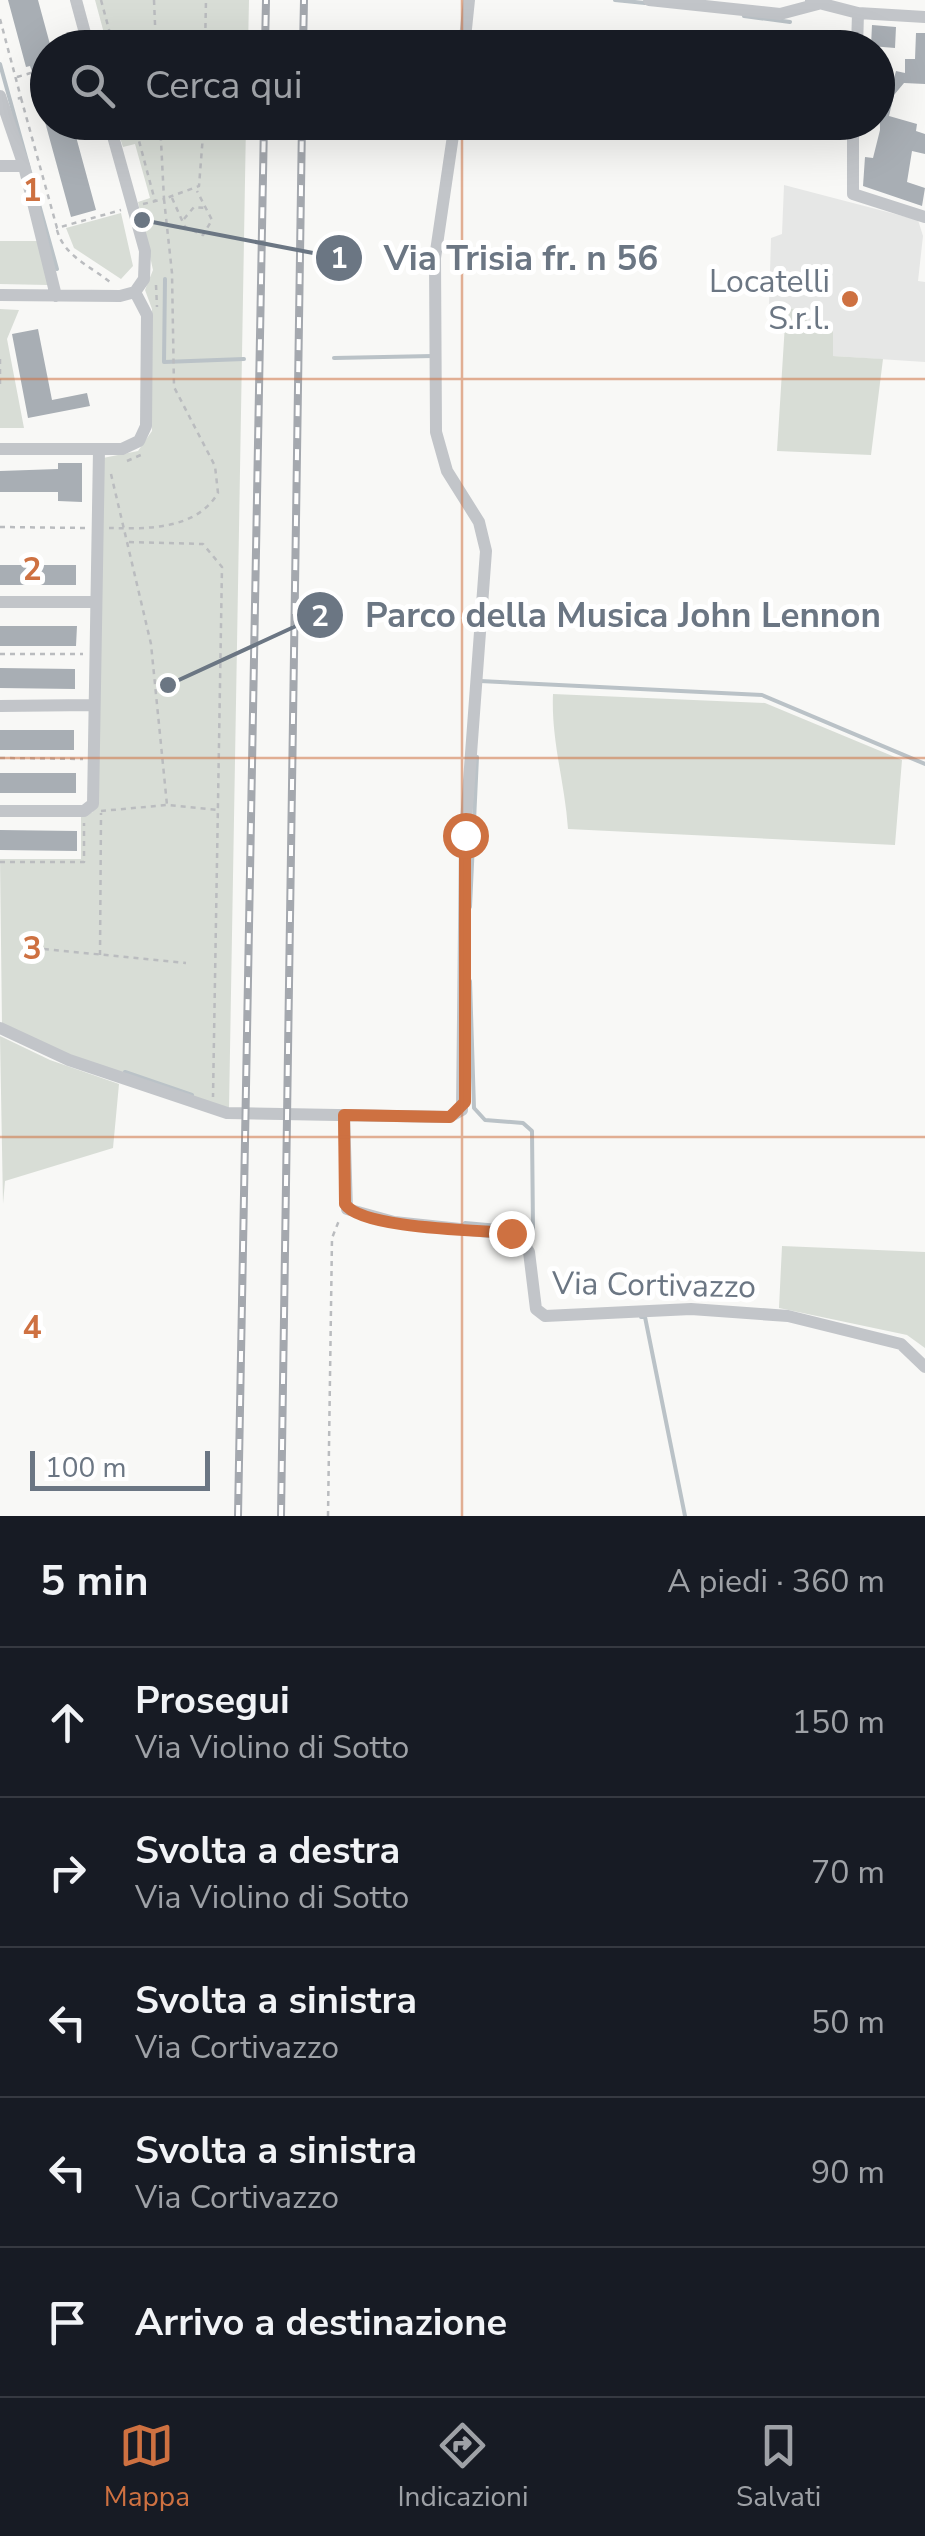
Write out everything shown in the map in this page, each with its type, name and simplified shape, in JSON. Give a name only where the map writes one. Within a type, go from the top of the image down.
[{"type":"street","points":[[76,0],[84,30]]},
{"type":"street","points":[[466,30],[470,0]]},
{"type":"street","points":[[649,0],[780,14],[813,2],[858,13],[925,17]]},
{"type":"street","points":[[858,13],[858,30]]},
{"type":"street","points":[[1,99],[24,166],[56,296]]},
{"type":"street","points":[[114,140],[146,271],[131,293]]},
{"type":"street","points":[[0,1028],[69,1060],[227,1113],[450,1117],[465,1102],[465,835],[486,551],[480,522],[447,472],[436,432],[434,258],[451,140]]},
{"type":"street","points":[[854,140],[852,194],[925,217]]},
{"type":"street","points":[[0,166],[24,166]]},
{"type":"street","points":[[0,296],[131,293]]},
{"type":"street","points":[[0,449],[103,456],[132,447],[146,426],[146,315],[131,293]]},
{"type":"street","points":[[0,811],[92,809],[92,705],[103,456]]},
{"type":"street","points":[[0,602],[96,602]]},
{"type":"street","points":[[0,706],[92,705]]},
{"type":"street","points":[[344,1115],[347,1209]]},
{"type":"street","name":"Via Cortivazzo","points":[[347,1209],[394,1222],[518,1235],[529,1252],[536,1309],[545,1316],[691,1309],[788,1316],[901,1344],[925,1367]]},
{"type":"path","points":[[101,0],[109,30]]},
{"type":"path","points":[[154,0],[156,30]]},
{"type":"path","points":[[205,30],[206,0]]},
{"type":"path","points":[[0,19],[30,130]]},
{"type":"path","points":[[15,78],[30,73]]},
{"type":"path","points":[[1,99],[21,98]]},
{"type":"path","points":[[33,140],[61,244],[131,293]]},
{"type":"path","points":[[139,140],[155,202]]},
{"type":"path","points":[[161,140],[164,199]]},
{"type":"path","points":[[171,197],[190,232],[203,235],[212,226],[206,208],[197,198],[202,180],[203,140]]},
{"type":"path","points":[[57,228],[197,188]]},
{"type":"path","points":[[183,221],[188,210],[206,208]]},
{"type":"path","points":[[156,269],[157,308]]},
{"type":"path","points":[[172,338],[179,338]]},
{"type":"path","points":[[0,360],[0,384]]},
{"type":"path","points":[[122,462],[152,446]]},
{"type":"path","points":[[103,456],[129,542],[152,644],[167,806]]},
{"type":"path","points":[[129,542],[202,544],[222,567],[213,1092]]},
{"type":"path","points":[[0,654],[95,654]]},
{"type":"path","points":[[0,758],[94,759]]},
{"type":"path","points":[[92,809],[167,806],[218,810]]},
{"type":"path","points":[[0,862],[84,862],[92,809]]},
{"type":"path","points":[[92,809],[100,955]]},
{"type":"path","points":[[24,947],[186,962]]},
{"type":"path","points":[[328,1516],[332,1238],[347,1209]]},
{"type":"shaded area","points":[[95,0],[249,0],[248,30],[103,30]]},
{"type":"shaded area","points":[[121,140],[246,140],[229,1109],[74,1059],[2,1025],[0,859],[81,859],[81,817],[93,812],[103,458],[138,451],[152,431],[152,309],[145,290],[153,270],[138,202],[150,198],[135,144],[123,147]]},
{"type":"shaded area","name":"Locatelli S.r.l.","points":[[784,185],[918,220],[923,236],[918,281],[925,282],[925,362],[833,356],[807,324],[806,310],[769,306],[771,238],[782,234]]},
{"type":"shaded area","points":[[121,213],[133,266],[121,279],[74,248],[66,228]]},
{"type":"shaded area","points":[[0,241],[39,241],[48,285],[0,284]]},
{"type":"shaded area","points":[[786,308],[807,310],[807,324],[833,326],[833,356],[883,359],[871,455],[777,451]]},
{"type":"shaded area","points":[[0,309],[19,310],[7,339],[24,428],[0,428]]},
{"type":"shaded area","points":[[553,694],[765,703],[902,760],[895,845],[568,829]]},
{"type":"shaded area","points":[[0,1036],[50,1060],[119,1084],[113,1148],[5,1181],[3,1204]]},
{"type":"shaded area","points":[[782,1246],[925,1252],[925,1348],[907,1335],[779,1308]]},
{"type":"building","points":[[8,0],[38,0],[46,30],[30,30],[30,66],[26,67]]},
{"type":"building","points":[[872,25],[896,27],[895,48],[895,30],[872,30]]},
{"type":"building","points":[[916,33],[925,33],[925,84],[904,83],[895,94],[896,71],[905,73],[905,59],[915,59]]},
{"type":"building","points":[[895,118],[917,124],[916,131],[925,134],[925,154],[912,151],[907,182],[925,188],[922,206],[863,186],[865,157],[873,158],[878,140],[895,140]]},
{"type":"building","points":[[50,140],[77,140],[96,210],[71,217]]},
{"type":"building","points":[[38,329],[52,400],[87,393],[90,406],[28,418],[12,334]]},
{"type":"building","points":[[58,463],[82,463],[82,502],[58,501],[58,492],[0,492],[0,471],[58,469]]},
{"type":"building","points":[[0,565],[76,565],[76,585],[0,585]]},
{"type":"building","points":[[0,626],[77,626],[76,646],[0,646]]},
{"type":"building","points":[[0,668],[75,669],[75,689],[0,688]]},
{"type":"building","points":[[0,730],[74,730],[74,750],[0,750]]},
{"type":"building","points":[[0,773],[76,773],[76,793],[0,793]]},
{"type":"building","points":[[0,830],[77,831],[77,851],[0,850]]},
{"type":"waterway","points":[[615,0],[645,3]]},
{"type":"waterway","points":[[744,16],[790,22]]},
{"type":"waterway","points":[[0,64],[57,269]]},
{"type":"waterway","points":[[165,279],[164,362],[244,359]]},
{"type":"waterway","points":[[334,358],[433,356]]},
{"type":"waterway","points":[[480,681],[762,695],[925,764]]},
{"type":"waterway","points":[[470,907],[477,757]]},
{"type":"waterway","points":[[465,1223],[533,1229],[532,1131],[523,1123],[485,1120],[474,1108],[470,981]]},
{"type":"waterway","points":[[125,1072],[192,1095]]},
{"type":"waterway","points":[[641,1317],[645,1317],[685,1516]]},
{"type":"railway","points":[[265,30],[266,0]]},
{"type":"railway","points":[[303,30],[304,0]]},
{"type":"railway","points":[[238,1516],[264,140]]},
{"type":"railway","points":[[281,1516],[302,140]]},
{"type":"place","name":"Via Trisia fr. n 56","points":[[142,220]]},
{"type":"place","name":"Locatelli S.r.l.","points":[[850,299]]},
{"type":"place","name":"Parco della Musica John Lennon","points":[[168,685]]},
{"type":"route","points":[[465,835],[465,1102],[462,1110],[450,1117],[344,1115],[345,1204],[352,1212],[394,1222],[511,1233]]}]
